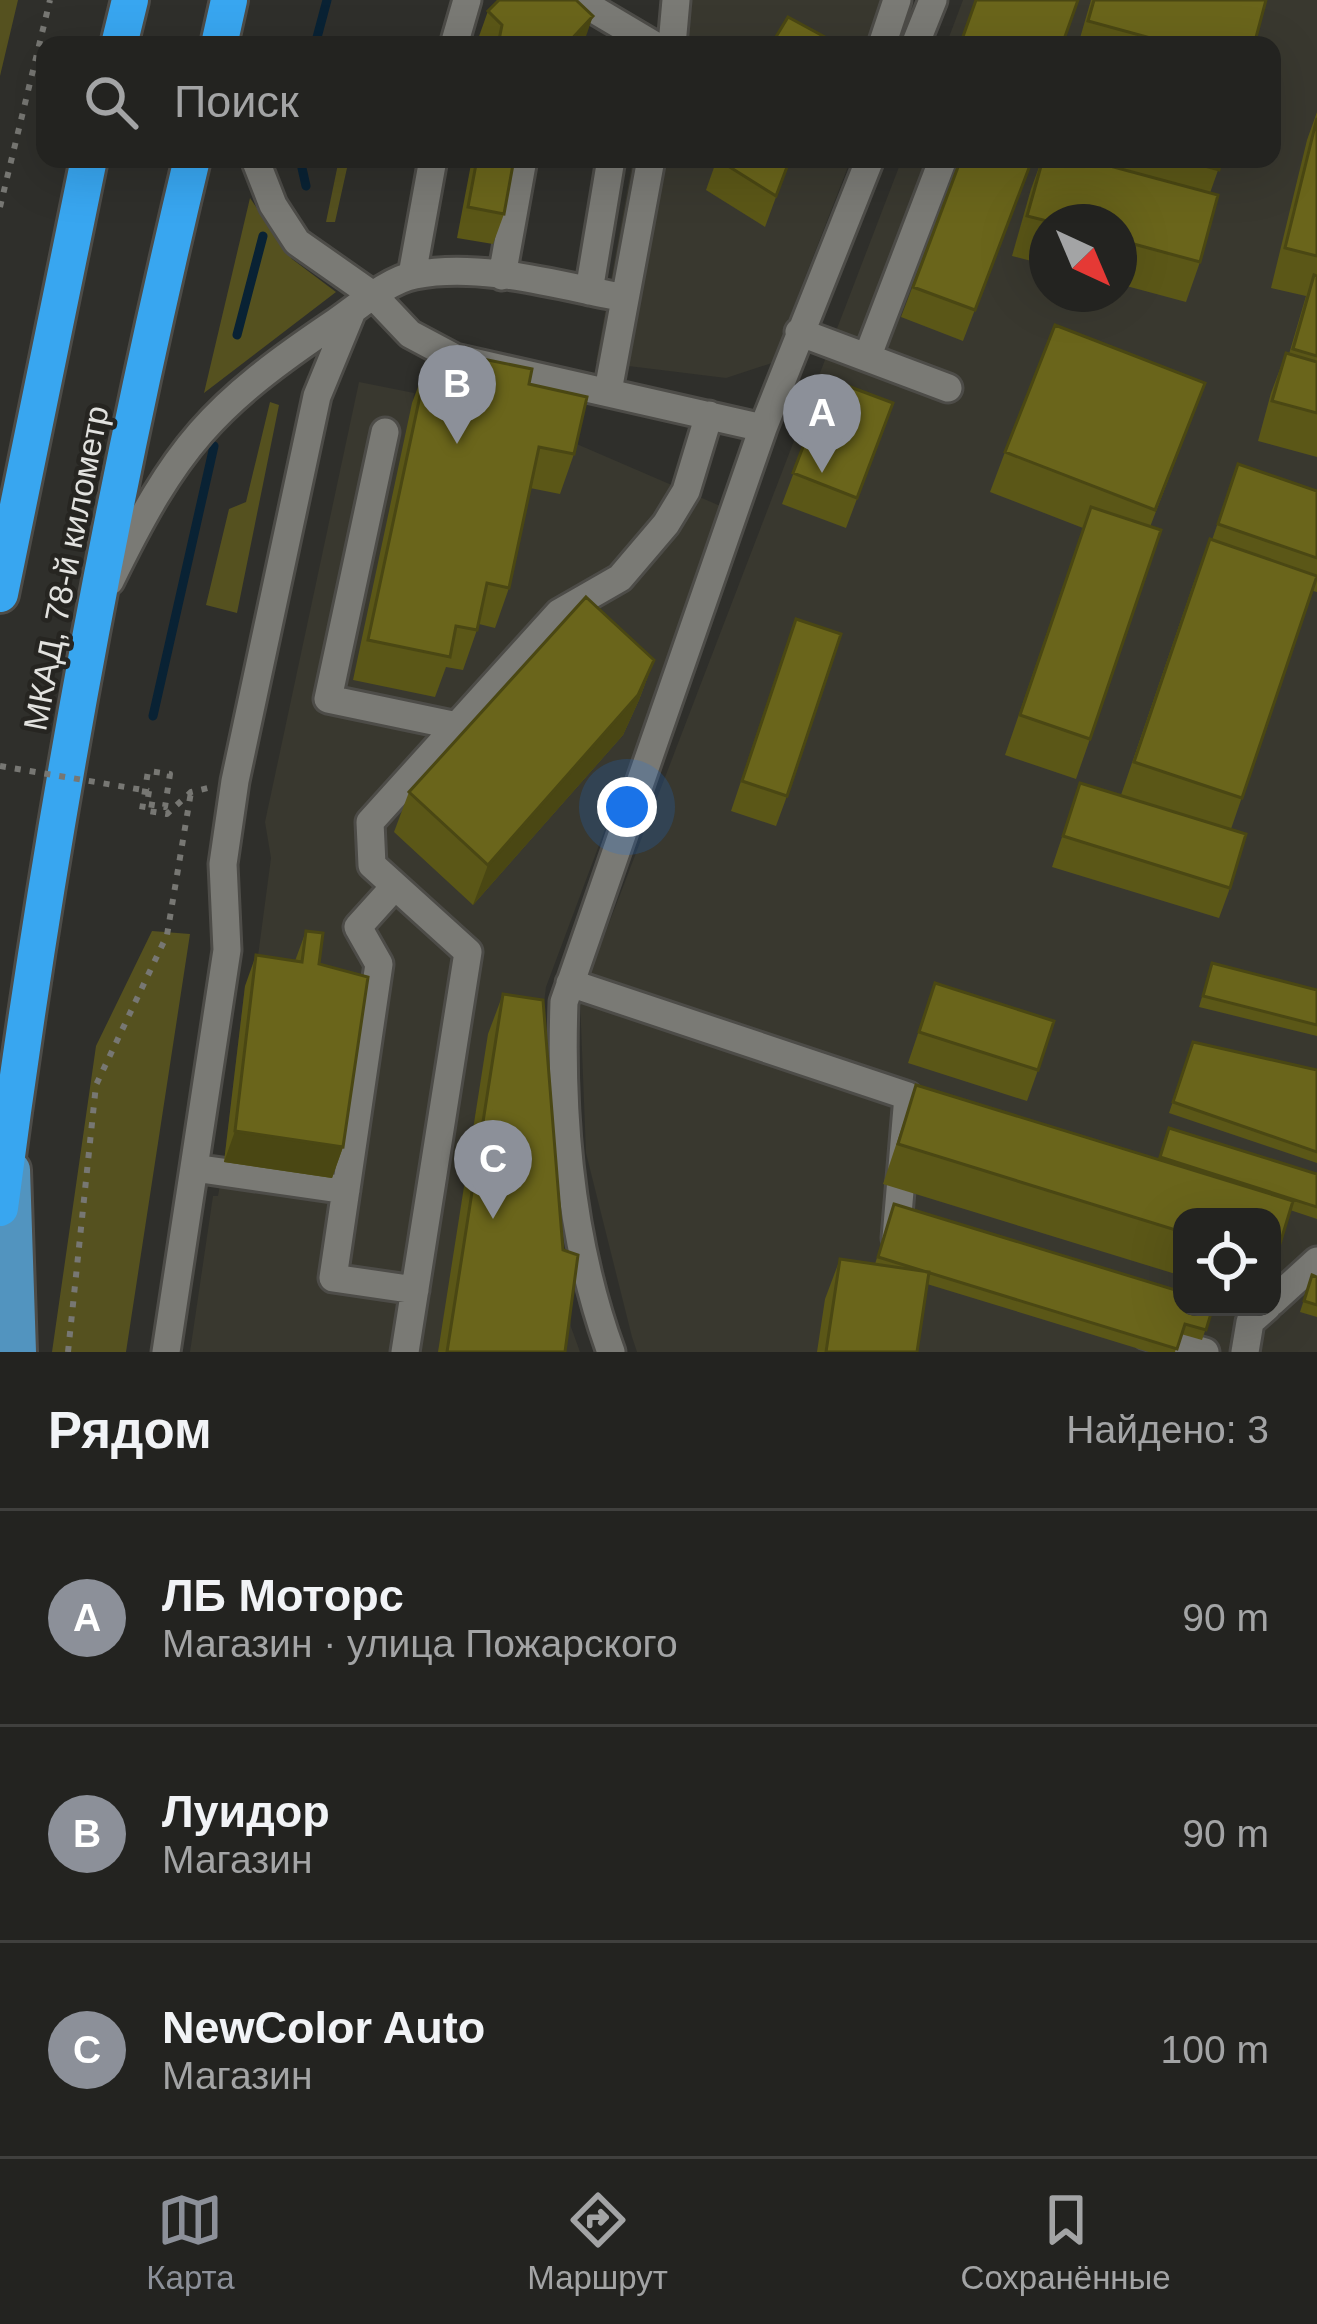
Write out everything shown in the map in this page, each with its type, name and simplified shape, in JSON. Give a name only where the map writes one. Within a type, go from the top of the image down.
[{"type":"highway","points":[[120,36],[130,0]]},
{"type":"highway","points":[[221,36],[231,0]]},
{"type":"highway","name":"МКАД, 78-й километр","points":[[0,594],[87,168]]},
{"type":"highway","name":"МКАД, 78-й километр","points":[[0,1208],[41,915],[95,611],[189,168]]},
{"type":"main road","points":[[10,1126],[18,1352]]},
{"type":"street","points":[[231,0],[237,36]]},
{"type":"street","points":[[457,36],[467,0]]},
{"type":"street","points":[[578,0],[599,32]]},
{"type":"street","points":[[673,36],[676,0]]},
{"type":"street","points":[[885,36],[897,0]]},
{"type":"street","points":[[919,36],[933,0]]},
{"type":"street","points":[[259,168],[273,205],[297,242],[363,303],[454,358],[763,428]]},
{"type":"street","points":[[412,275],[431,168]]},
{"type":"street","points":[[502,276],[521,168]]},
{"type":"street","points":[[589,291],[610,168]]},
{"type":"street","points":[[608,391],[649,168]]},
{"type":"street","points":[[611,1352],[580,1246],[560,1102],[564,1002],[763,428],[865,168]]},
{"type":"street","points":[[868,355],[940,168]]},
{"type":"street","points":[[95,611],[152,496],[189,440],[247,383],[363,303],[412,275],[502,276],[625,298]]},
{"type":"street","points":[[166,1352],[227,950],[223,864],[235,781],[317,396],[363,303]]},
{"type":"street","points":[[799,332],[948,388]]},
{"type":"street","points":[[405,1352],[468,952],[372,865],[370,822],[559,613],[620,578],[666,524],[686,491],[710,415]]},
{"type":"street","points":[[385,432],[328,699],[457,726]]},
{"type":"street","points":[[395,886],[358,927],[379,964],[333,1278],[415,1290]]},
{"type":"street","points":[[570,983],[908,1096],[894,1260],[916,1267]]},
{"type":"street","points":[[194,1168],[346,1190]]},
{"type":"street","points":[[1281,1294],[1317,1261]]},
{"type":"street","points":[[1245,1352],[1250,1322],[1257,1316]]},
{"type":"street","points":[[1116,1326],[1205,1352]]},
{"type":"path","points":[[41,36],[50,0]]},
{"type":"path","points":[[0,207],[36,58]]},
{"type":"path","points":[[0,766],[149,790],[147,804],[166,807],[170,774],[148,771],[142,809],[167,814],[191,791],[167,935],[96,1085],[68,1352]]},
{"type":"shaded area","points":[[0,0],[18,0],[0,76]]},
{"type":"shaded area","points":[[662,0],[910,0],[898,36],[656,36]]},
{"type":"shaded area","points":[[963,0],[1317,0],[1317,1352],[637,1352],[586,1153],[580,999],[899,168],[1281,168],[1281,36],[949,36]]},
{"type":"shaded area","points":[[337,168],[347,168],[335,222],[326,222]]},
{"type":"shaded area","points":[[631,168],[848,168],[772,363],[726,378],[596,362]]},
{"type":"shaded area","points":[[250,198],[292,259],[336,292],[204,393]]},
{"type":"shaded area","points":[[359,382],[414,393],[413,403],[572,442],[725,508],[546,987],[540,1036],[571,1327],[580,1352],[190,1352],[213,1196],[218,1196],[224,1162],[245,986],[254,986],[271,858],[265,822]]},
{"type":"shaded area","points":[[270,402],[279,405],[237,613],[206,605],[229,509],[246,502]]},
{"type":"shaded area","points":[[152,931],[190,934],[126,1352],[52,1352],[96,1046]]},
{"type":"building","points":[[499,0],[576,0],[593,16],[574,36],[500,36],[502,25],[488,11]]},
{"type":"building","points":[[976,0],[1078,0],[1065,36],[963,36]]},
{"type":"building","points":[[1094,0],[1266,0],[1256,36],[1143,36],[1088,21]]},
{"type":"building","points":[[788,17],[823,36],[776,36]]},
{"type":"building","points":[[1317,118],[1317,256],[1285,248]]},
{"type":"building","points":[[475,168],[512,168],[504,214],[468,207]]},
{"type":"building","points":[[731,168],[787,168],[776,196]]},
{"type":"building","points":[[958,168],[1029,168],[975,310],[913,287]]},
{"type":"building","points":[[1040,168],[1118,168],[1218,195],[1200,262],[1137,245],[1137,204],[1030,204]]},
{"type":"building","points":[[1317,276],[1317,356],[1293,349]]},
{"type":"building","points":[[1055,325],[1205,383],[1155,510],[1005,452]]},
{"type":"building","points":[[1286,353],[1317,362],[1317,413],[1272,401]]},
{"type":"building","points":[[478,358],[532,369],[529,384],[587,397],[574,454],[539,447],[509,588],[487,583],[477,630],[456,626],[450,657],[368,640],[427,363],[475,373]]},
{"type":"building","points":[[829,379],[893,403],[857,498],[793,473]]},
{"type":"building","points":[[1238,464],[1317,491],[1317,558],[1218,524]]},
{"type":"building","points":[[1091,507],[1161,530],[1090,739],[1020,715]]},
{"type":"building","points":[[1210,539],[1317,576],[1242,798],[1134,762]]},
{"type":"building","points":[[586,597],[654,660],[638,695],[488,865],[409,792]]},
{"type":"building","points":[[796,619],[841,634],[787,796],[742,781]]},
{"type":"building","points":[[1080,783],[1246,834],[1230,888],[1063,836]]},
{"type":"building","points":[[306,931],[323,933],[319,964],[368,977],[343,1147],[235,1131],[256,955],[302,962]]},
{"type":"building","points":[[1212,963],[1317,990],[1317,1025],[1203,996]]},
{"type":"building","points":[[935,983],[1054,1021],[1038,1070],[919,1032]]},
{"type":"building","points":[[503,994],[543,1000],[563,1250],[578,1255],[565,1352],[447,1352]]},
{"type":"building","points":[[1193,1042],[1317,1070],[1317,1152],[1173,1102]]},
{"type":"building","points":[[916,1085],[1293,1201],[1281,1240],[1281,1208],[1173,1208],[1173,1229],[898,1144]]},
{"type":"building","points":[[1169,1128],[1317,1174],[1317,1207],[1160,1157]]},
{"type":"building","points":[[894,1204],[1173,1289],[1173,1316],[1210,1316],[1206,1330],[1185,1324],[1177,1349],[878,1257]]},
{"type":"building","points":[[840,1259],[929,1272],[917,1352],[826,1352]]},
{"type":"building","points":[[1312,1275],[1317,1277],[1317,1305],[1304,1301]]},
{"type":"waterway","points":[[317,36],[327,0]]},
{"type":"waterway","points":[[302,168],[306,186]]},
{"type":"waterway","points":[[237,335],[263,236]]},
{"type":"waterway","points":[[153,716],[214,446]]},
{"type":"place","name":"Луидор","points":[[457,444]]},
{"type":"place","name":"ЛБ Моторс","points":[[822,473]]},
{"type":"place","name":"NewColor Auto","points":[[493,1219]]}]
